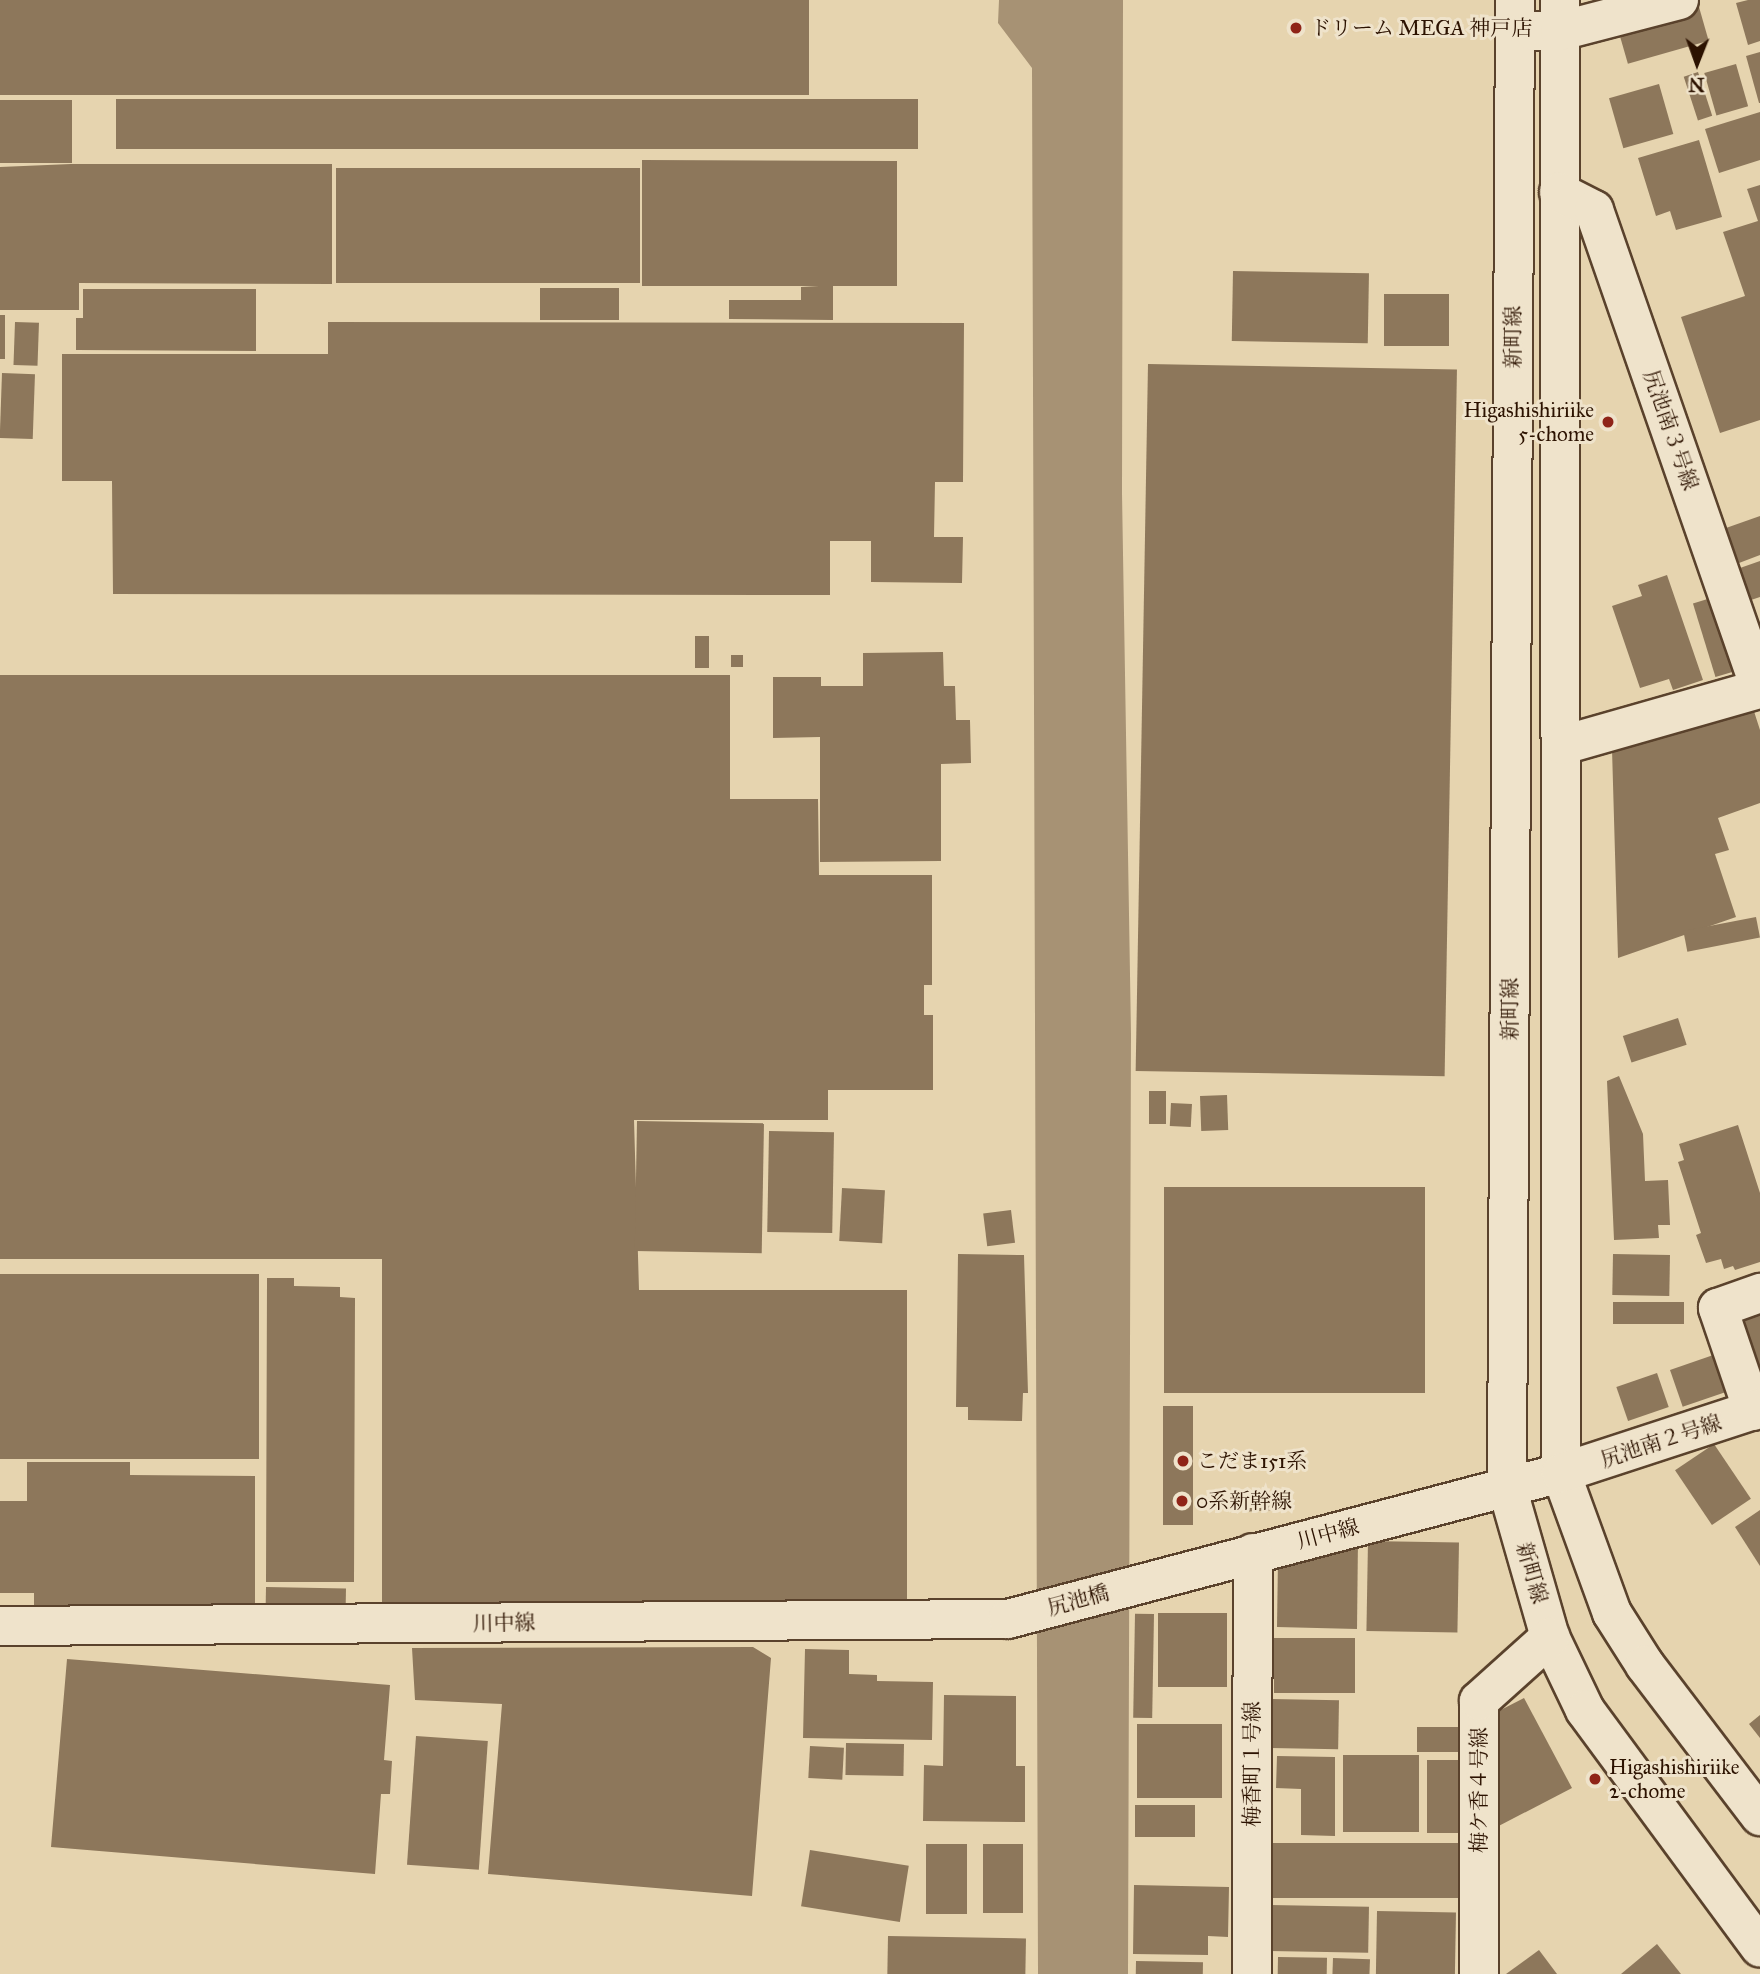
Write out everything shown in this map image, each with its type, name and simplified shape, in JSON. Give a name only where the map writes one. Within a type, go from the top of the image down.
[{"type":"street","points":[[1515,15],[1560,15],[1679,0]]},
{"type":"street","name":"新町線","points":[[1515,15],[1507,1487],[1550,1637],[1585,1710],[1760,1947]]},
{"type":"street","points":[[1560,15],[1563,745],[1561,1473],[1612,1613],[1645,1665],[1760,1816]]},
{"type":"street","name":"尻池南３号線","points":[[1559,192],[1594,210],[1760,688]]},
{"type":"street","points":[[1563,745],[1760,688]]},
{"type":"street","points":[[1757,1410],[1718,1308],[1760,1293]]},
{"type":"street","name":"尻池南２号線","points":[[1507,1487],[1561,1473],[1757,1410]]},
{"type":"street","name":"川中線","points":[[1148,1581],[1507,1487]]},
{"type":"street","name":"梅香町１号線","points":[[1252,1974],[1253,1553]]},
{"type":"street","name":"尻池橋","points":[[1008,1619],[1148,1581]]},
{"type":"street","name":"川中線","points":[[0,1626],[1008,1619]]},
{"type":"street","name":"梅ケ香４号線","points":[[1479,1974],[1479,1701],[1550,1637]]},
{"type":"shaded area","points":[[999,0],[1123,0],[1122,493],[1131,1034],[1128,1974],[1038,1974],[1032,68],[998,23]]},
{"type":"building","points":[[0,0],[809,0],[809,95],[0,95]]},
{"type":"building","points":[[1760,0],[1760,41],[1748,45],[1736,3]]},
{"type":"building","points":[[1699,7],[1709,41],[1628,64],[1618,30]]},
{"type":"building","points":[[1760,52],[1760,103],[1759,103],[1746,56]]},
{"type":"building","points":[[1736,64],[1748,106],[1716,115],[1704,73]]},
{"type":"building","points":[[1698,72],[1712,116],[1698,120],[1684,77]]},
{"type":"building","points":[[1659,84],[1673,134],[1623,148],[1609,98]]},
{"type":"building","points":[[116,99],[918,99],[918,149],[116,149]]},
{"type":"building","points":[[0,100],[72,100],[72,163],[0,163]]},
{"type":"building","points":[[1760,112],[1760,160],[1719,173],[1705,129]]},
{"type":"building","points":[[1699,140],[1722,217],[1676,230],[1670,211],[1656,216],[1638,158]]},
{"type":"building","points":[[642,160],[897,161],[897,286],[833,286],[833,320],[729,319],[729,300],[801,300],[801,287],[819,286],[642,286]]},
{"type":"building","points":[[71,164],[332,164],[332,284],[79,283],[79,310],[0,310],[0,167]]},
{"type":"building","points":[[336,168],[640,168],[640,283],[336,283]]},
{"type":"building","points":[[1760,185],[1760,420],[1720,433],[1681,317],[1745,296],[1723,232],[1758,221],[1747,189]]},
{"type":"building","points":[[1233,271],[1369,273],[1368,343],[1232,341]]},
{"type":"building","points":[[540,288],[619,288],[619,320],[540,320]]},
{"type":"building","points":[[83,289],[256,289],[256,351],[76,350],[76,318],[83,318]]},
{"type":"building","points":[[1384,294],[1449,294],[1449,346],[1384,346]]},
{"type":"building","points":[[0,315],[5,315],[5,359],[0,359]]},
{"type":"building","points":[[15,322],[39,323],[37,366],[13,365]]},
{"type":"building","points":[[328,322],[964,323],[963,482],[935,482],[934,537],[963,537],[962,583],[871,582],[871,541],[830,541],[830,595],[113,594],[112,481],[62,481],[62,354],[328,354]]},
{"type":"building","points":[[1148,364],[1457,369],[1445,1076],[1136,1071]]},
{"type":"building","points":[[2,373],[35,374],[33,439],[0,438]]},
{"type":"building","points":[[1760,516],[1760,555],[1739,563],[1726,528]]},
{"type":"building","points":[[1760,561],[1760,597],[1751,600],[1740,568]]},
{"type":"building","points":[[1667,575],[1703,680],[1673,690],[1669,679],[1640,688],[1612,606],[1642,596],[1638,585]]},
{"type":"building","points":[[1714,597],[1737,671],[1715,677],[1693,603]]},
{"type":"building","points":[[695,636],[709,636],[709,668],[695,668]]},
{"type":"building","points":[[943,652],[944,686],[955,686],[956,720],[970,720],[971,763],[941,764],[941,861],[820,862],[820,737],[773,738],[773,677],[821,677],[821,686],[863,686],[863,653]]},
{"type":"building","points":[[731,655],[743,655],[743,667],[731,667]]},
{"type":"building","points":[[0,675],[730,675],[730,799],[818,799],[819,875],[932,875],[932,985],[924,985],[924,1015],[933,1015],[933,1090],[828,1090],[828,1120],[634,1120],[639,1290],[907,1290],[907,1609],[382,1607],[382,1259],[0,1259]]},
{"type":"building","points":[[1751,702],[1760,730],[1760,803],[1718,818],[1729,850],[1715,854],[1736,917],[1618,958],[1612,749]]},
{"type":"building","points":[[1756,917],[1760,938],[1687,952],[1683,931]]},
{"type":"building","points":[[1678,1018],[1687,1045],[1631,1063],[1623,1036]]},
{"type":"building","points":[[1619,1076],[1643,1134],[1645,1181],[1668,1180],[1670,1225],[1658,1225],[1659,1238],[1614,1240],[1607,1081]]},
{"type":"building","points":[[1149,1091],[1166,1091],[1166,1124],[1149,1124]]},
{"type":"building","points":[[1227,1095],[1228,1130],[1201,1131],[1200,1096]]},
{"type":"building","points":[[1171,1103],[1192,1104],[1191,1127],[1170,1126]]},
{"type":"building","points":[[637,1121],[764,1123],[762,1253],[635,1251]]},
{"type":"building","points":[[1738,1125],[1760,1193],[1760,1262],[1735,1270],[1733,1266],[1724,1269],[1721,1259],[1706,1263],[1696,1235],[1701,1233],[1678,1162],[1684,1160],[1679,1144]]},
{"type":"building","points":[[769,1131],[834,1132],[832,1233],[767,1232]]},
{"type":"building","points":[[1164,1187],[1425,1187],[1425,1393],[1164,1393]]},
{"type":"building","points":[[842,1188],[885,1190],[882,1243],[839,1241]]},
{"type":"building","points":[[1011,1210],[1015,1243],[987,1246],[983,1213]]},
{"type":"building","points":[[958,1254],[1024,1255],[1028,1393],[1023,1393],[1022,1421],[968,1420],[968,1407],[956,1407]]},
{"type":"building","points":[[1613,1254],[1670,1255],[1669,1296],[1612,1295]]},
{"type":"building","points":[[0,1274],[259,1274],[259,1459],[0,1459]]},
{"type":"building","points":[[267,1278],[294,1278],[294,1286],[340,1287],[340,1297],[355,1298],[354,1582],[266,1582]]},
{"type":"building","points":[[1613,1302],[1684,1302],[1684,1324],[1613,1324]]},
{"type":"building","points":[[1760,1311],[1760,1367],[1743,1317]]},
{"type":"building","points":[[1722,1352],[1735,1389],[1683,1407],[1670,1370]]},
{"type":"building","points":[[1657,1373],[1669,1407],[1628,1421],[1616,1387]]},
{"type":"building","points":[[1163,1406],[1193,1406],[1193,1525],[1163,1525]]},
{"type":"building","points":[[1714,1444],[1751,1499],[1712,1525],[1675,1470]]},
{"type":"building","points":[[27,1462],[130,1462],[130,1475],[255,1476],[255,1610],[34,1609],[34,1593],[0,1593],[0,1501],[27,1501]]},
{"type":"building","points":[[1277,1493],[1278,1510],[1249,1511],[1248,1495]]},
{"type":"building","points":[[1760,1510],[1760,1566],[1735,1527]]},
{"type":"building","points":[[1358,1538],[1357,1629],[1277,1627],[1278,1560]]},
{"type":"building","points":[[1368,1541],[1459,1543],[1457,1633],[1366,1631]]},
{"type":"building","points":[[266,1587],[346,1588],[346,1609],[266,1608]]},
{"type":"building","points":[[1158,1613],[1227,1613],[1227,1687],[1158,1687]]},
{"type":"building","points":[[1135,1614],[1154,1614],[1152,1718],[1133,1718]]},
{"type":"building","points":[[1274,1638],[1355,1638],[1355,1693],[1274,1693]]},
{"type":"building","points":[[753,1647],[771,1658],[752,1896],[488,1874],[502,1704],[415,1700],[412,1648]]},
{"type":"building","points":[[805,1649],[849,1650],[849,1674],[877,1675],[877,1681],[933,1682],[932,1740],[803,1738]]},
{"type":"building","points":[[67,1659],[390,1685],[384,1760],[392,1761],[390,1794],[381,1794],[375,1874],[51,1847]]},
{"type":"building","points":[[944,1695],[1016,1696],[1016,1766],[1025,1766],[1025,1822],[923,1821],[924,1765],[943,1766]]},
{"type":"building","points":[[1524,1698],[1572,1788],[1491,1830],[1489,1716]]},
{"type":"building","points":[[1272,1699],[1339,1700],[1338,1749],[1271,1748]]},
{"type":"building","points":[[1760,1715],[1760,1738],[1749,1724]]},
{"type":"building","points":[[1137,1724],[1222,1724],[1222,1798],[1137,1798]]},
{"type":"building","points":[[1417,1727],[1458,1727],[1458,1752],[1417,1752]]},
{"type":"building","points":[[416,1736],[488,1741],[479,1870],[407,1865]]},
{"type":"building","points":[[846,1743],[904,1744],[903,1776],[845,1775]]},
{"type":"building","points":[[810,1746],[844,1748],[842,1780],[808,1778]]},
{"type":"building","points":[[1343,1755],[1419,1755],[1419,1832],[1343,1832]]},
{"type":"building","points":[[1277,1756],[1335,1757],[1335,1836],[1301,1835],[1301,1789],[1276,1788]]},
{"type":"building","points":[[1427,1760],[1463,1760],[1463,1833],[1427,1833]]},
{"type":"building","points":[[1135,1805],[1195,1805],[1195,1837],[1135,1837]]},
{"type":"building","points":[[1271,1843],[1461,1843],[1461,1898],[1271,1898]]},
{"type":"building","points":[[926,1844],[967,1844],[967,1914],[926,1914]]},
{"type":"building","points":[[983,1844],[1023,1844],[1023,1913],[983,1913]]},
{"type":"building","points":[[810,1850],[909,1866],[900,1922],[801,1906]]},
{"type":"building","points":[[1134,1885],[1229,1887],[1228,1937],[1208,1936],[1208,1955],[1133,1954]]},
{"type":"building","points":[[1266,1905],[1369,1907],[1368,1953],[1265,1951]]},
{"type":"building","points":[[1377,1911],[1456,1912],[1455,1974],[1376,1974]]},
{"type":"building","points":[[888,1936],[1026,1938],[1025,1974],[887,1974]]},
{"type":"building","points":[[1657,1944],[1681,1974],[1621,1974]]},
{"type":"building","points":[[1539,1950],[1557,1974],[1506,1974]]},
{"type":"building","points":[[1278,1957],[1327,1958],[1327,1974],[1278,1974]]},
{"type":"building","points":[[1333,1958],[1370,1959],[1369,1974],[1332,1974]]},
{"type":"building","points":[[1136,1961],[1203,1962],[1203,1974],[1136,1974]]},
{"type":"place","name":"ドリーム MEGA 神戸店","points":[[1296,28]]},
{"type":"place","name":"Higashishiriike 5-chome","points":[[1608,422]]},
{"type":"place","name":"こだま151系","points":[[1183,1461]]},
{"type":"place","name":"0系新幹線","points":[[1182,1501]]},
{"type":"place","name":"Higashishiriike 2-chome","points":[[1595,1779]]}]
